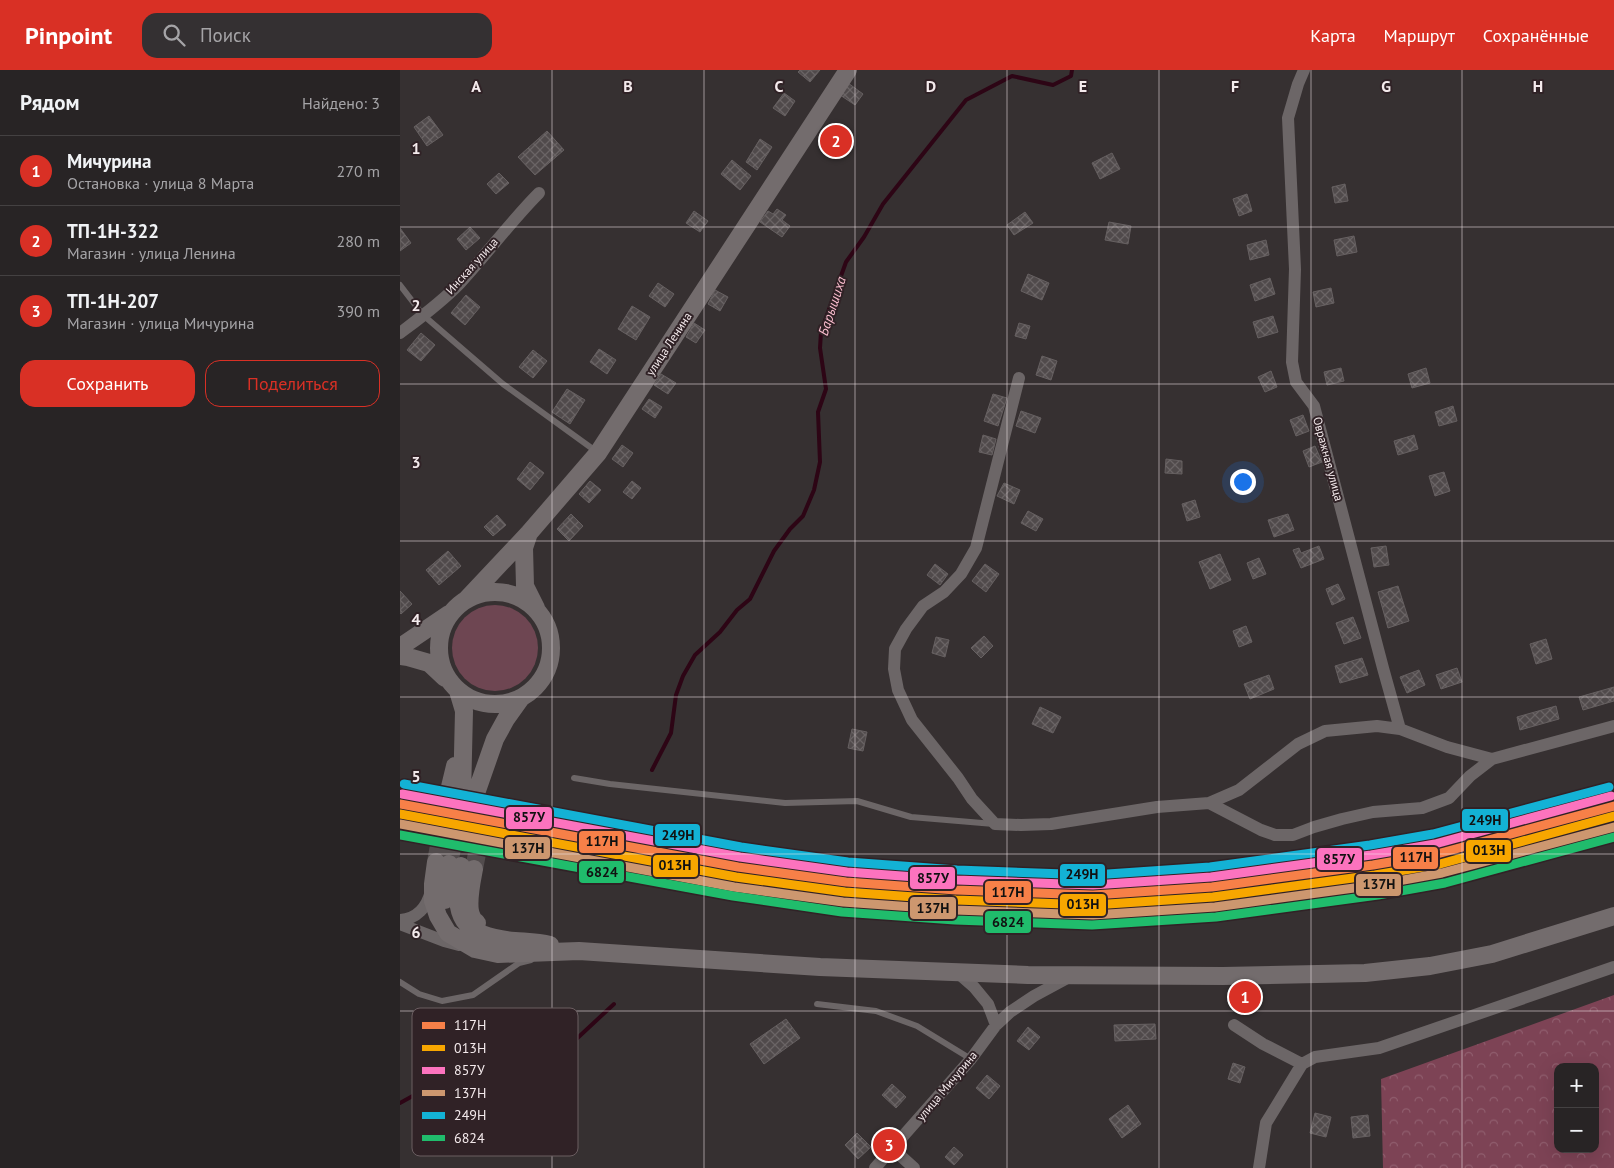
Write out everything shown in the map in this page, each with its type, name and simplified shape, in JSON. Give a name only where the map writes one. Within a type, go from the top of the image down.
[{"type":"main road","name":"улица Ленина","points":[[466,600],[529,533],[598,453],[848,70]]},
{"type":"main road","points":[[400,656],[429,663],[454,687],[480,702],[497,704],[521,698],[530,693],[542,680],[550,664],[552,646],[548,628],[525,586],[524,548],[529,533]]},
{"type":"main road","points":[[400,647],[452,613],[466,600],[484,593],[504,593],[522,599],[538,611]]},
{"type":"main road","points":[[452,613],[442,630],[439,650],[442,667],[454,687],[464,711],[463,734],[468,798],[495,739],[521,698]]},
{"type":"main road","points":[[455,865],[433,884],[433,900],[438,916],[448,933],[475,949],[498,954],[545,948]]},
{"type":"main road","points":[[455,865],[445,882],[445,901],[455,923],[472,938],[500,948],[545,948],[820,967],[958,973],[1074,975],[1223,976],[1364,973],[1430,966],[1492,954],[1614,916]]},
{"type":"main road","points":[[455,865],[470,889],[472,917],[480,926],[497,933],[517,935],[545,948]]},
{"type":"street","name":"Овражная улица","points":[[1304,70],[1288,118],[1295,269],[1292,362],[1296,382],[1314,406],[1400,729]]},
{"type":"street","name":"Инская улица","points":[[400,333],[459,284],[519,213],[539,193]]},
{"type":"street","points":[[1019,378],[976,548],[961,574],[944,592],[924,606],[906,629],[895,649],[894,669],[898,690],[912,720],[958,778],[972,799],[995,824],[1021,826],[1051,824],[1157,807],[1209,803],[1239,790],[1298,744],[1325,731],[1377,726],[1400,729],[1447,747],[1492,759]]},
{"type":"street","points":[[1209,803],[1274,835],[1293,835],[1314,827],[1373,812],[1422,808],[1450,798],[1470,776],[1492,759],[1614,726]]},
{"type":"street","points":[[400,922],[409,920],[421,911],[428,900],[433,884]]},
{"type":"street","points":[[400,922],[444,941],[475,949]]},
{"type":"street","points":[[1259,1168],[1266,1123],[1302,1064],[1315,1057],[1379,1048],[1614,967]]},
{"type":"street","points":[[958,973],[974,987],[988,1004],[996,1025]]},
{"type":"street","name":"улица Мичурина","points":[[875,1168],[971,1059],[996,1025],[1010,1012],[1034,996],[1074,975]]},
{"type":"street","points":[[1234,1024],[1262,1044],[1302,1064]]},
{"type":"street","points":[[893,1149],[914,1168]]},
{"type":"lane","points":[[400,285],[423,315],[503,384],[598,453]]},
{"type":"lane","points":[[574,778],[610,784],[786,803],[857,801],[911,817],[995,824]]},
{"type":"lane","points":[[400,982],[419,994],[442,1001],[473,995],[519,963],[545,948]]},
{"type":"lane","points":[[817,1004],[876,1011],[916,1026],[971,1059]]},
{"type":"shaded area","points":[[495,605],[511,608],[519,612],[531,624],[535,632],[538,648],[535,664],[531,672],[519,684],[511,688],[495,691],[479,688],[471,684],[459,672],[455,664],[452,648],[455,632],[459,624],[471,612],[479,608]]},
{"type":"green space","points":[[1614,995],[1614,1168],[1383,1168],[1381,1079]]},
{"type":"building","points":[[800,70],[820,70],[810,82],[798,72]]},
{"type":"building","points":[[848,83],[863,94],[855,105],[840,95]]},
{"type":"building","points":[[784,93],[795,101],[785,116],[773,108]]},
{"type":"building","points":[[429,116],[443,135],[427,146],[414,127]]},
{"type":"building","points":[[547,131],[564,150],[535,175],[518,157]]},
{"type":"building","points":[[760,139],[772,147],[757,170],[746,162]]},
{"type":"building","points":[[1112,153],[1120,169],[1100,179],[1092,163]]},
{"type":"building","points":[[732,160],[751,176],[740,190],[721,174]]},
{"type":"building","points":[[499,173],[509,183],[496,194],[487,184]]},
{"type":"building","points":[[1345,184],[1348,201],[1335,203],[1332,187]]},
{"type":"building","points":[[1247,194],[1252,211],[1239,216],[1233,199]]},
{"type":"building","points":[[777,209],[786,215],[782,220],[790,226],[782,237],[760,222],[768,211],[773,214]]},
{"type":"building","points":[[694,211],[708,221],[700,232],[686,223]]},
{"type":"building","points":[[1025,212],[1033,223],[1014,235],[1007,225]]},
{"type":"building","points":[[1109,222],[1131,226],[1128,244],[1105,240]]},
{"type":"building","points":[[470,227],[480,238],[466,250],[457,239]]},
{"type":"building","points":[[400,228],[411,243],[400,251]]},
{"type":"building","points":[[1354,236],[1357,252],[1337,256],[1334,240]]},
{"type":"building","points":[[1266,240],[1269,255],[1250,260],[1247,245]]},
{"type":"building","points":[[1028,274],[1049,283],[1042,300],[1021,291]]},
{"type":"building","points":[[1270,278],[1275,294],[1255,301],[1250,285]]},
{"type":"building","points":[[658,283],[674,294],[665,307],[649,296]]},
{"type":"building","points":[[1331,288],[1334,303],[1316,307],[1313,292]]},
{"type":"building","points":[[715,290],[728,297],[720,311],[708,304]]},
{"type":"building","points":[[466,295],[480,307],[465,325],[451,313]]},
{"type":"building","points":[[632,306],[650,317],[636,340],[618,329]]},
{"type":"building","points":[[1273,316],[1278,332],[1258,338],[1253,322]]},
{"type":"building","points":[[694,323],[705,330],[696,343],[686,337]]},
{"type":"building","points":[[1019,323],[1030,326],[1026,339],[1015,336]]},
{"type":"building","points":[[421,333],[435,345],[421,361],[407,350]]},
{"type":"building","points":[[599,349],[616,360],[607,374],[590,362]]},
{"type":"building","points":[[533,350],[547,361],[533,378],[519,367]]},
{"type":"building","points":[[1042,356],[1057,361],[1051,380],[1036,375]]},
{"type":"building","points":[[1341,368],[1344,381],[1327,385],[1324,372]]},
{"type":"building","points":[[1426,368],[1430,383],[1412,388],[1408,374]]},
{"type":"building","points":[[1271,371],[1277,387],[1265,392],[1258,377]]},
{"type":"building","points":[[661,374],[676,383],[668,394],[654,385]]},
{"type":"building","points":[[567,389],[585,400],[570,424],[552,412]]},
{"type":"building","points":[[993,394],[1007,398],[998,426],[984,421]]},
{"type":"building","points":[[649,399],[662,407],[655,418],[642,409]]},
{"type":"building","points":[[1453,406],[1457,421],[1439,426],[1435,412]]},
{"type":"building","points":[[1021,411],[1041,418],[1035,433],[1016,426]]},
{"type":"building","points":[[1303,415],[1309,431],[1296,436],[1290,420]]},
{"type":"building","points":[[983,435],[996,439],[992,455],[979,452]]},
{"type":"building","points":[[1414,435],[1418,449],[1398,455],[1394,441]]},
{"type":"building","points":[[622,445],[633,453],[623,467],[612,459]]},
{"type":"building","points":[[1315,446],[1322,462],[1309,467],[1303,451]]},
{"type":"building","points":[[1166,459],[1182,461],[1182,474],[1165,473]]},
{"type":"building","points":[[530,462],[544,473],[530,490],[517,479]]},
{"type":"building","points":[[1444,472],[1450,491],[1435,496],[1429,476]]},
{"type":"building","points":[[590,481],[601,490],[589,503],[579,494]]},
{"type":"building","points":[[632,481],[641,488],[632,499],[623,492]]},
{"type":"building","points":[[1004,483],[1020,490],[1014,504],[997,496]]},
{"type":"building","points":[[1195,500],[1200,517],[1187,521],[1182,504]]},
{"type":"building","points":[[1028,511],[1043,519],[1036,531],[1021,523]]},
{"type":"building","points":[[571,514],[583,526],[569,541],[557,529]]},
{"type":"building","points":[[1288,514],[1294,530],[1274,537],[1268,520]]},
{"type":"building","points":[[497,515],[506,525],[493,536],[484,527]]},
{"type":"building","points":[[1319,546],[1324,559],[1301,568],[1293,550],[1299,548],[1301,553]]},
{"type":"building","points":[[1386,546],[1389,565],[1374,567],[1371,548]]},
{"type":"building","points":[[448,551],[461,566],[439,585],[426,570]]},
{"type":"building","points":[[1220,554],[1231,580],[1210,589],[1199,562]]},
{"type":"building","points":[[1259,558],[1266,574],[1253,579],[1247,563]]},
{"type":"building","points":[[935,564],[948,574],[940,585],[927,575]]},
{"type":"building","points":[[985,564],[999,574],[986,592],[972,581]]},
{"type":"building","points":[[1338,584],[1345,599],[1332,605],[1326,589]]},
{"type":"building","points":[[1398,586],[1409,621],[1388,628],[1378,592]]},
{"type":"building","points":[[400,591],[412,604],[401,614],[400,613]]},
{"type":"building","points":[[1353,617],[1361,638],[1344,644],[1336,623]]},
{"type":"building","points":[[1246,626],[1252,642],[1239,647],[1233,631]]},
{"type":"building","points":[[984,636],[993,646],[981,658],[971,648]]},
{"type":"building","points":[[936,637],[949,640],[945,657],[932,653]]},
{"type":"building","points":[[1546,639],[1552,659],[1536,664],[1530,644]]},
{"type":"building","points":[[1362,658],[1368,675],[1340,683],[1335,666]]},
{"type":"building","points":[[1457,668],[1462,682],[1441,689],[1436,675]]},
{"type":"building","points":[[1419,670],[1425,685],[1407,693],[1400,677]]},
{"type":"building","points":[[1269,675],[1274,689],[1250,699],[1244,684]]},
{"type":"building","points":[[1614,687],[1614,701],[1583,710],[1579,697]]},
{"type":"building","points":[[1556,706],[1559,719],[1520,730],[1517,717]]},
{"type":"building","points":[[1040,707],[1061,717],[1053,733],[1032,724]]},
{"type":"building","points":[[852,729],[867,732],[863,751],[848,748]]},
{"type":"building","points":[[786,1019],[800,1038],[764,1064],[750,1044]]},
{"type":"building","points":[[1155,1024],[1156,1039],[1115,1041],[1114,1025]]},
{"type":"building","points":[[1028,1027],[1040,1037],[1029,1050],[1017,1041]]},
{"type":"building","points":[[1233,1063],[1245,1067],[1240,1083],[1228,1079]]},
{"type":"building","points":[[987,1075],[1000,1086],[989,1099],[976,1088]]},
{"type":"building","points":[[892,1084],[906,1097],[896,1108],[882,1095]]},
{"type":"building","points":[[1128,1105],[1141,1124],[1122,1138],[1109,1119]]},
{"type":"building","points":[[1315,1113],[1331,1117],[1326,1137],[1310,1133]]},
{"type":"building","points":[[1368,1115],[1370,1136],[1353,1138],[1351,1117]]},
{"type":"building","points":[[857,1133],[871,1147],[858,1159],[845,1145]]},
{"type":"building","points":[[954,1147],[963,1155],[954,1165],[945,1157]]},
{"type":"waterway","name":"Барышиха","points":[[652,770],[671,733],[676,695],[683,676],[695,655],[720,632],[737,610],[750,599],[774,551],[790,529],[803,516],[814,490],[820,462],[818,412],[826,389],[820,348],[821,332],[846,262],[864,237],[883,204],[966,100],[1012,76],[1053,85],[1071,76],[1072,70]]},
{"type":"waterway","name":"Барышиха","points":[[578,1038],[614,1004]]},
{"type":"waterway","name":"Барышиха","points":[[400,1103],[412,1096]]},
{"type":"tunnel","points":[[436,862],[448,795]]},
{"type":"tunnel","points":[[449,864],[462,797]]},
{"type":"tunnel","points":[[474,869],[487,802]]},
{"type":"transit line","name":"249Н","points":[[404,784],[741,847],[848,862],[957,870],[1093,875],[1210,867],[1370,845],[1433,834],[1609,787]]},
{"type":"transit line","name":"857У","points":[[402,794],[740,857],[847,872],[957,880],[1093,885],[1211,877],[1371,855],[1435,844],[1611,796]]},
{"type":"transit line","name":"117Н","points":[[400,804],[738,867],[846,882],[956,890],[1093,895],[1212,887],[1373,865],[1437,854],[1614,806]]},
{"type":"transit line","name":"013Н","points":[[400,814],[736,877],[845,892],[956,900],[1093,905],[1213,897],[1375,875],[1440,864],[1614,816]]},
{"type":"transit line","name":"137Н","points":[[400,824],[734,887],[843,902],[955,910],[1093,915],[1215,907],[1376,885],[1442,873],[1614,827]]},
{"type":"transit line","name":"6824","points":[[400,835],[733,896],[842,912],[955,920],[1092,925],[1216,917],[1378,895],[1445,883],[1614,837]]},
{"type":"place","name":"ТП-1Н-322","points":[[836,141]]},
{"type":"place","name":"Мичурина","points":[[1245,997]]},
{"type":"place","name":"ТП-1Н-207","points":[[889,1145]]}]
